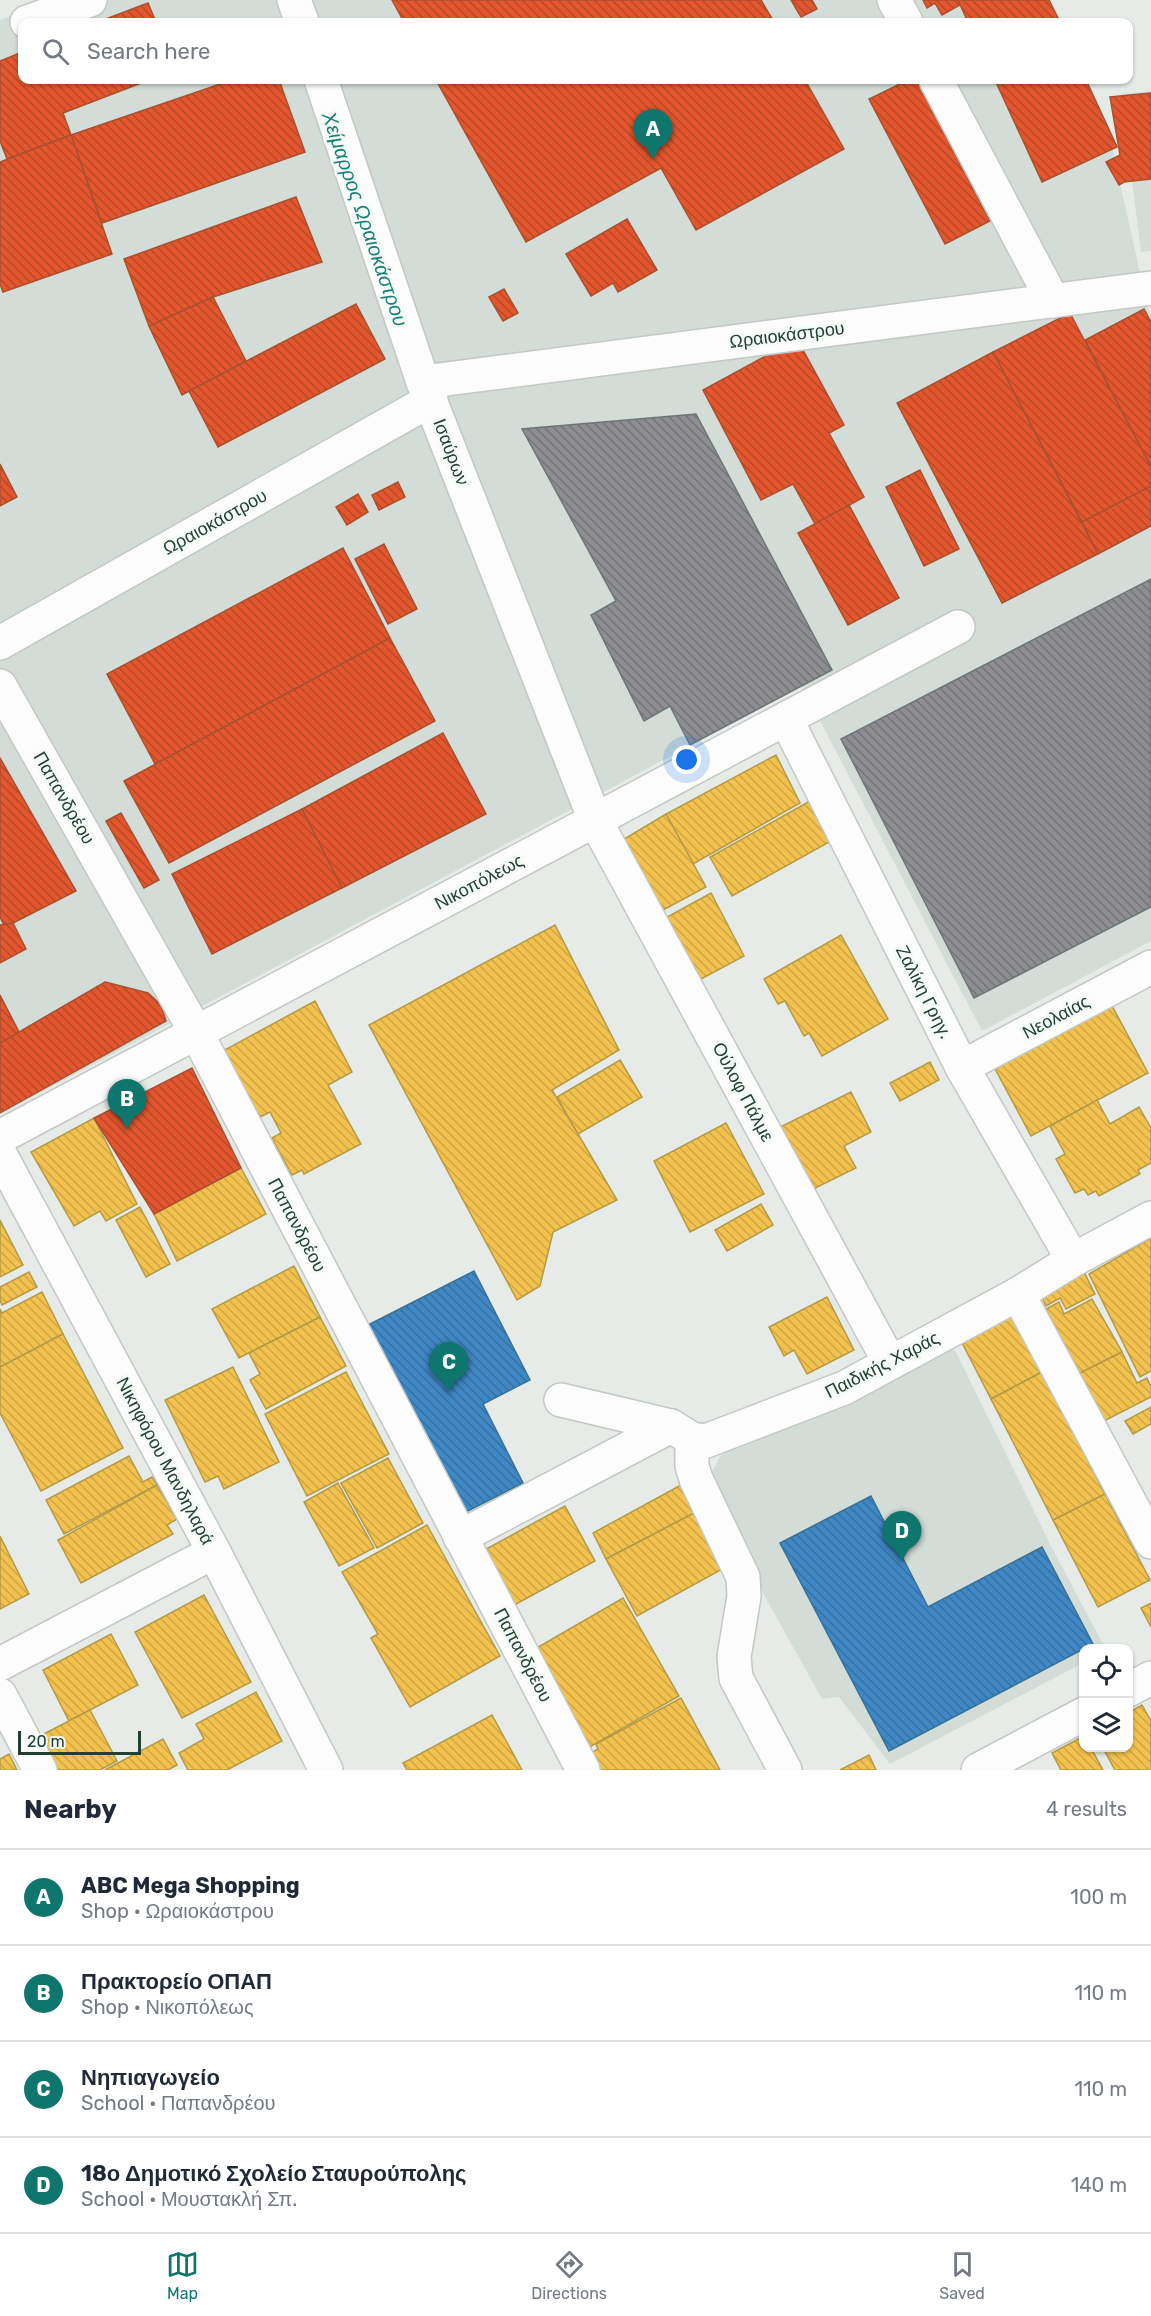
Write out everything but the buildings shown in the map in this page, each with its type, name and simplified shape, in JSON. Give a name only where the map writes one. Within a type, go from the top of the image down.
[{"type":"street","points":[[38,18],[90,0]]},
{"type":"street","points":[[294,0],[301,18]]},
{"type":"street","points":[[894,0],[904,18]]},
{"type":"street","points":[[0,32],[18,25]]},
{"type":"street","name":"Ισαύρων","points":[[322,84],[427,391],[595,820]]},
{"type":"street","points":[[938,84],[1053,301]]},
{"type":"street","name":"Ωραιοκάστρου","points":[[0,643],[427,391],[1151,288]]},
{"type":"street","name":"Νικοπόλεως","points":[[0,1137],[958,627]]},
{"type":"street","name":"Παπανδρέου","points":[[0,686],[197,1034],[583,1770]]},
{"type":"street","name":"Ζαλίκη Γρηγ.","points":[[786,719],[962,1067],[1073,1260]]},
{"type":"street","name":"Ούλοφ Πάλμε","points":[[595,820],[890,1364]]},
{"type":"street","name":"Νεολαίας","points":[[962,1067],[1151,968]]},
{"type":"street","name":"Νικηφόρου Μανδηλαρά","points":[[0,1154],[214,1552],[326,1770]]},
{"type":"street","name":"Παιδικής Χαράς","points":[[561,1400],[681,1432],[706,1442],[844,1388],[1018,1294],[1073,1260],[1151,1218]]},
{"type":"street","points":[[1018,1294],[1151,1542]]},
{"type":"street","points":[[460,1537],[681,1432],[696,1479],[741,1571],[744,1583],[734,1657],[736,1678],[784,1770]]},
{"type":"street","points":[[0,1664],[214,1552]]},
{"type":"street","points":[[1133,1687],[1151,1678]]},
{"type":"street","points":[[4,1716],[40,1770]]},
{"type":"street","points":[[978,1770],[1079,1716]]},
{"type":"shaded area","points":[[53,0],[1047,0],[1055,18],[18,18],[18,84],[1085,84],[1110,138],[1149,313],[1151,313],[1151,941],[982,1031],[802,686],[0,1114],[0,20]]},
{"type":"shaded area","points":[[1151,91],[1151,251],[1141,252],[1121,94]]},
{"type":"shaded area","points":[[949,1338],[1053,1550],[1103,1644],[1079,1644],[1079,1665],[890,1764],[839,1697],[822,1699],[704,1487],[721,1455]]},
{"type":"place","name":"ABC Mega Shopping","points":[[653,159]]},
{"type":"place","name":"Πρακτορείο ΟΠΑΠ","points":[[127,1129]]},
{"type":"place","name":"Νηπιαγωγείο","points":[[449,1392]]},
{"type":"place","name":"18ο Δημοτικό Σχολείο Σταυρούπολης","points":[[902,1561]]},
{"type":"water label","name":"Χείμαρρος Ωραιοκάστρου","points":[[365,219]]}]
